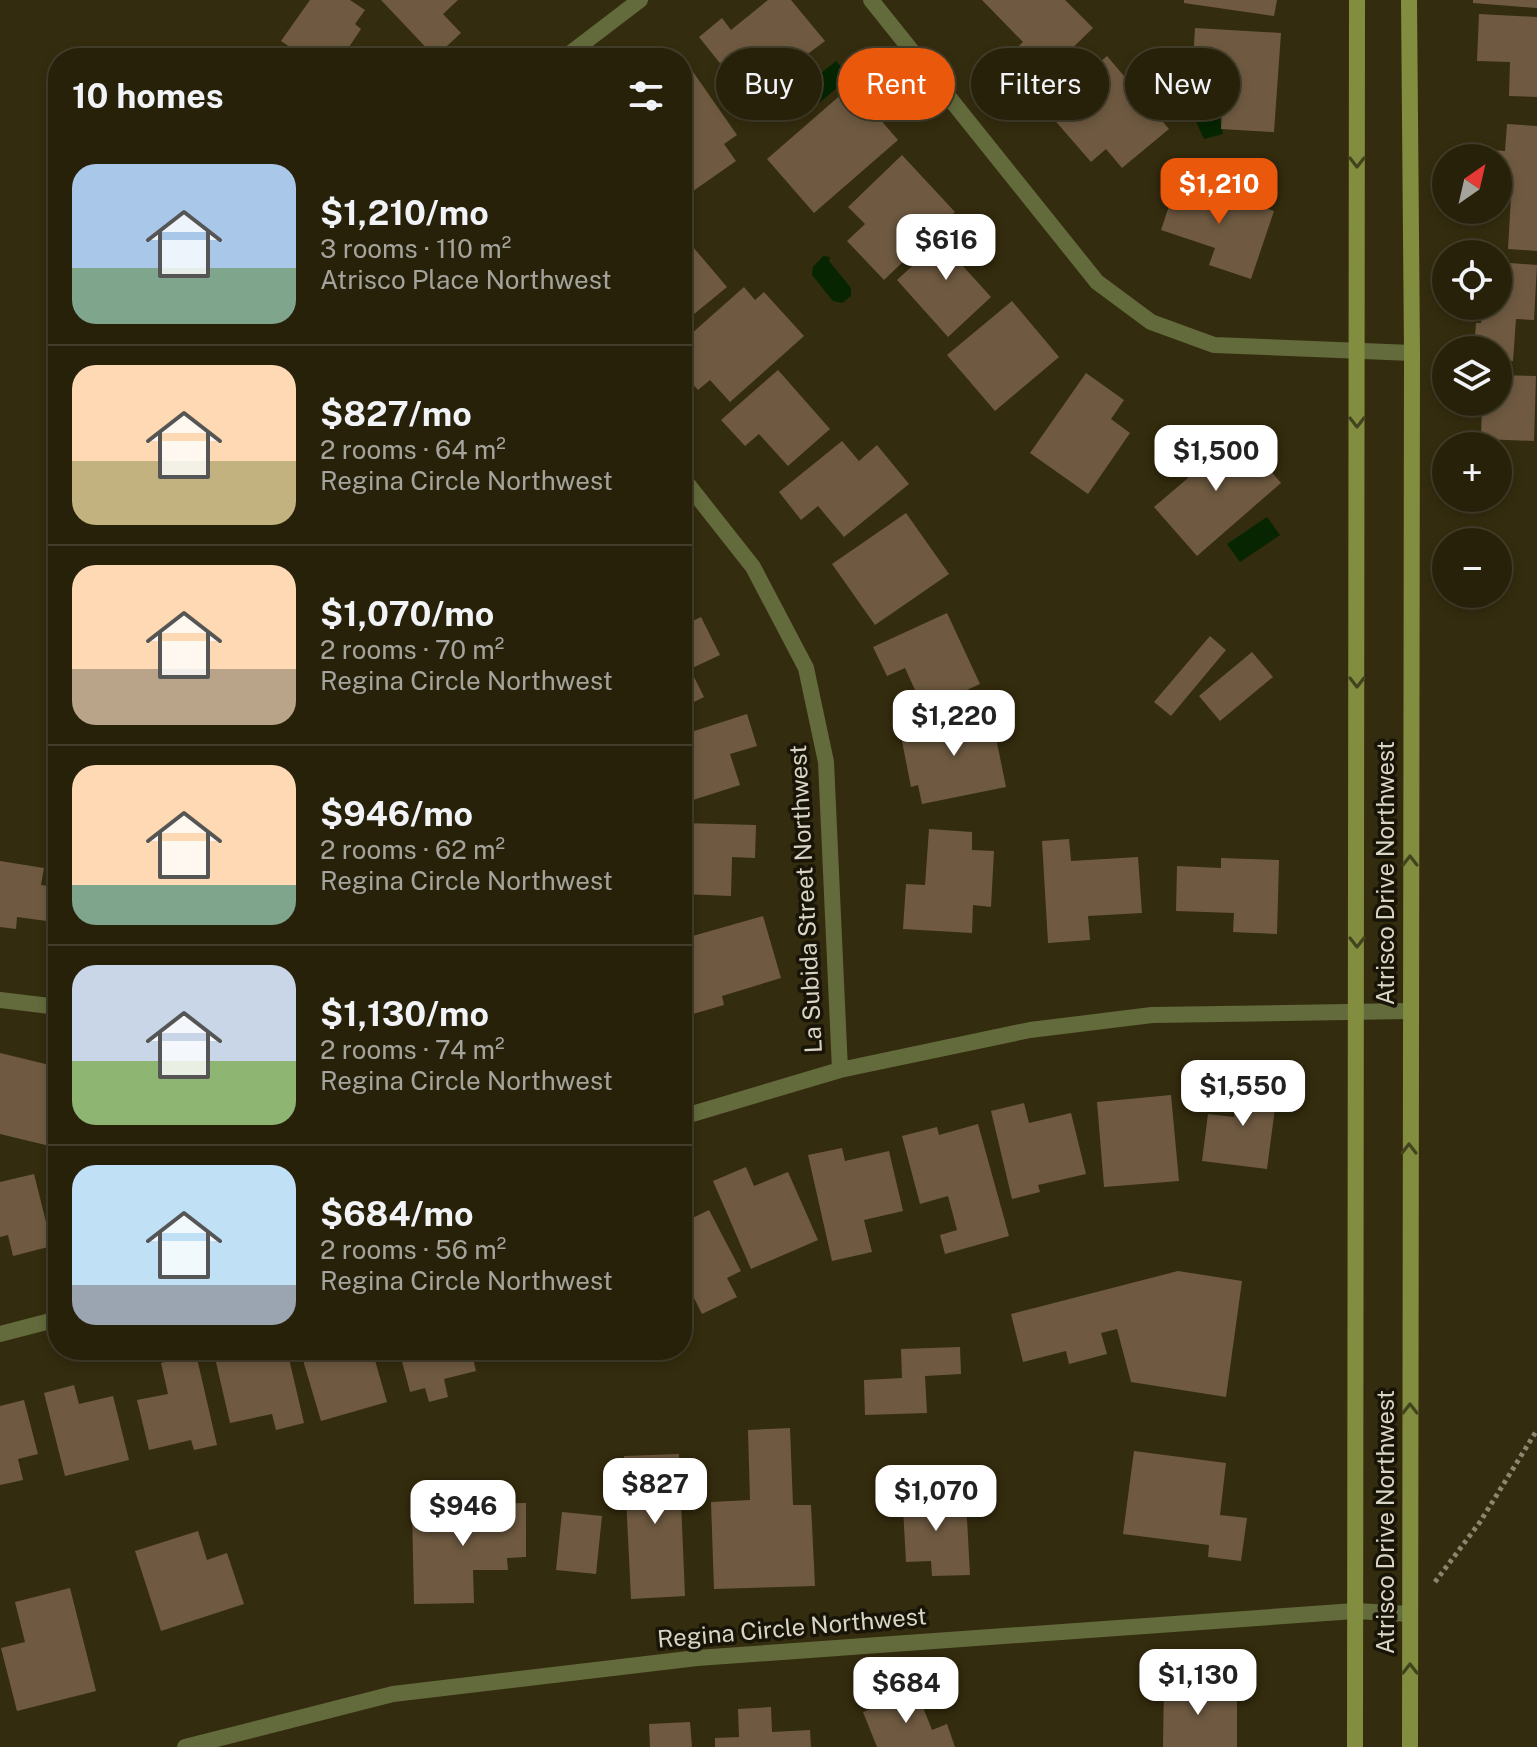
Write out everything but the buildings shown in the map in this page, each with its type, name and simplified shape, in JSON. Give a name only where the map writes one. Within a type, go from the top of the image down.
[{"type":"main road","name":"Atrisco Drive Northwest","points":[[1355,1747],[1357,0]]},
{"type":"main road","name":"Atrisco Drive Northwest","points":[[1409,0],[1412,353],[1410,1747]]},
{"type":"street","points":[[577,48],[640,0]]},
{"type":"street","points":[[871,0],[1097,282],[1151,322],[1214,345],[1412,353]]},
{"type":"street","name":"La Subida Street Northwest","points":[[692,490],[753,567],[806,668],[826,762],[840,1070]]},
{"type":"street","points":[[0,1000],[48,1006]]},
{"type":"street","points":[[692,1114],[840,1070],[1030,1030],[1152,1015],[1409,1011]]},
{"type":"street","points":[[0,1334],[48,1322]]},
{"type":"street","name":"Regina Circle Northwest","points":[[185,1747],[393,1694],[697,1658],[1355,1611],[1410,1614]]},
{"type":"path","points":[[1410,1614],[1480,1522],[1537,1430]]},
{"type":"shaded area","points":[[836,61],[838,63],[838,87],[822,100],[822,72]]},
{"type":"shaded area","points":[[1195,120],[1220,120],[1223,134],[1204,139]]},
{"type":"shaded area","points":[[823,256],[830,257],[829,261],[851,288],[851,296],[842,303],[833,301],[812,275],[813,267]]},
{"type":"shaded area","points":[[1267,517],[1280,535],[1240,562],[1227,544]]}]
